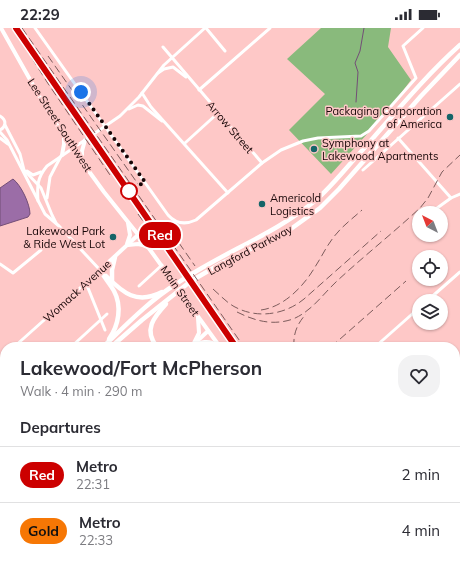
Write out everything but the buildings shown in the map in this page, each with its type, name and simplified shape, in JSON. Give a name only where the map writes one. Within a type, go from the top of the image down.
[{"type":"highway","points":[[441,62],[460,42]]},
{"type":"highway","name":"Langford Parkway","points":[[108,342],[169,289],[207,265],[274,230],[317,199],[441,62],[460,45]]},
{"type":"highway","name":"Langford Parkway","points":[[117,342],[191,281],[222,263],[288,231],[320,208],[339,189],[449,65],[460,56]]},
{"type":"highway","points":[[112,282],[112,270],[115,257]]},
{"type":"highway","points":[[100,270],[126,293],[142,298],[158,294],[169,289]]},
{"type":"highway","points":[[100,270],[115,293],[119,309],[116,327],[106,342]]},
{"type":"highway","points":[[153,342],[150,335],[152,324],[160,310],[176,292]]},
{"type":"main road","name":"Lee Street Southwest","points":[[2,28],[46,108],[72,148],[126,219]]},
{"type":"main road","points":[[62,155],[64,135]]},
{"type":"main road","points":[[83,163],[82,151],[85,140]]},
{"type":"main road","points":[[126,219],[130,235],[126,246],[138,244],[148,247]]},
{"type":"main road","name":"Main Street","points":[[126,219],[162,265],[216,342]]},
{"type":"main road","name":"Womack Avenue","points":[[100,270],[138,235]]},
{"type":"main road","points":[[193,342],[199,332],[199,322],[197,316]]},
{"type":"main road","points":[[196,342],[208,331]]},
{"type":"street","points":[[35,28],[168,215],[177,222],[187,224],[196,220],[262,163],[281,150],[303,141],[318,138],[360,136],[366,134],[416,78],[404,45],[423,28]]},
{"type":"street","points":[[23,165],[28,173],[33,175],[39,174],[50,163],[126,110],[171,58],[205,28],[225,51]]},
{"type":"street","points":[[198,90],[270,28]]},
{"type":"street","points":[[163,48],[193,84]]},
{"type":"street","points":[[151,80],[164,69],[173,67],[193,84]]},
{"type":"street","name":"Arrow Street","points":[[193,84],[262,163]]},
{"type":"street","points":[[363,170],[460,84]]},
{"type":"street","points":[[142,93],[147,102],[228,193]]},
{"type":"street","points":[[126,110],[138,105],[143,106],[170,128]]},
{"type":"street","points":[[185,144],[218,113]]},
{"type":"street","points":[[0,116],[4,120],[5,125],[20,154],[27,174],[41,188],[52,215],[59,226]]},
{"type":"street","points":[[5,125],[0,131],[7,140],[45,214],[59,226],[100,270]]},
{"type":"street","points":[[0,138],[10,146]]},
{"type":"street","points":[[398,138],[451,198]]},
{"type":"street","points":[[47,201],[47,188],[50,177],[62,155]]},
{"type":"street","points":[[38,202],[37,184],[42,171]]},
{"type":"street","points":[[440,206],[460,194]]},
{"type":"street","points":[[0,264],[13,272],[40,250]]},
{"type":"street","points":[[139,286],[162,265]]},
{"type":"street","name":"Womack Avenue","points":[[20,342],[100,270]]},
{"type":"street","points":[[435,294],[460,272]]},
{"type":"street","points":[[86,283],[105,330]]},
{"type":"street","points":[[76,342],[107,314]]},
{"type":"street","points":[[381,342],[412,314]]},
{"type":"green space","points":[[321,28],[391,28],[388,47],[411,80],[386,113],[331,174],[289,130],[325,94],[287,59]]},
{"type":"shaded area","points":[[13,179],[24,195],[30,210],[30,214],[28,217],[0,226],[0,188]]},
{"type":"waterway","points":[[356,102],[358,72],[355,63],[360,51],[364,28]]},
{"type":"railway","points":[[13,28],[47,82],[110,175]]},
{"type":"railway","points":[[22,28],[241,342]]},
{"type":"railway","points":[[48,56],[138,184]]},
{"type":"railway","points":[[237,312],[264,322],[286,321],[306,312],[347,272],[420,208],[428,198],[442,172],[460,155]]},
{"type":"railway","points":[[261,310],[278,305],[299,288],[336,234],[362,210]]},
{"type":"railway","points":[[138,214],[153,235]]},
{"type":"railway","points":[[152,223],[233,342]]},
{"type":"railway","points":[[213,289],[225,300],[237,308],[245,311],[263,314],[281,311],[304,299],[381,231]]},
{"type":"railway","points":[[179,243],[195,266]]},
{"type":"railway","points":[[337,342],[406,281]]},
{"type":"railway","points":[[294,342],[296,329],[306,314]]},
{"type":"metro line","name":"Red","points":[[16,28],[233,342]]},
{"type":"place","name":"Packaging Corporation of America","points":[[450,117]]},
{"type":"place","name":"Symphony at Lakewood Apartments","points":[[314,149]]},
{"type":"place","name":"Americold Logistics","points":[[262,204]]},
{"type":"place","name":"Lakewood Park & Ride West Lot","points":[[113,237]]},
{"type":"route","points":[[81,92],[145,182],[129,191]]}]
